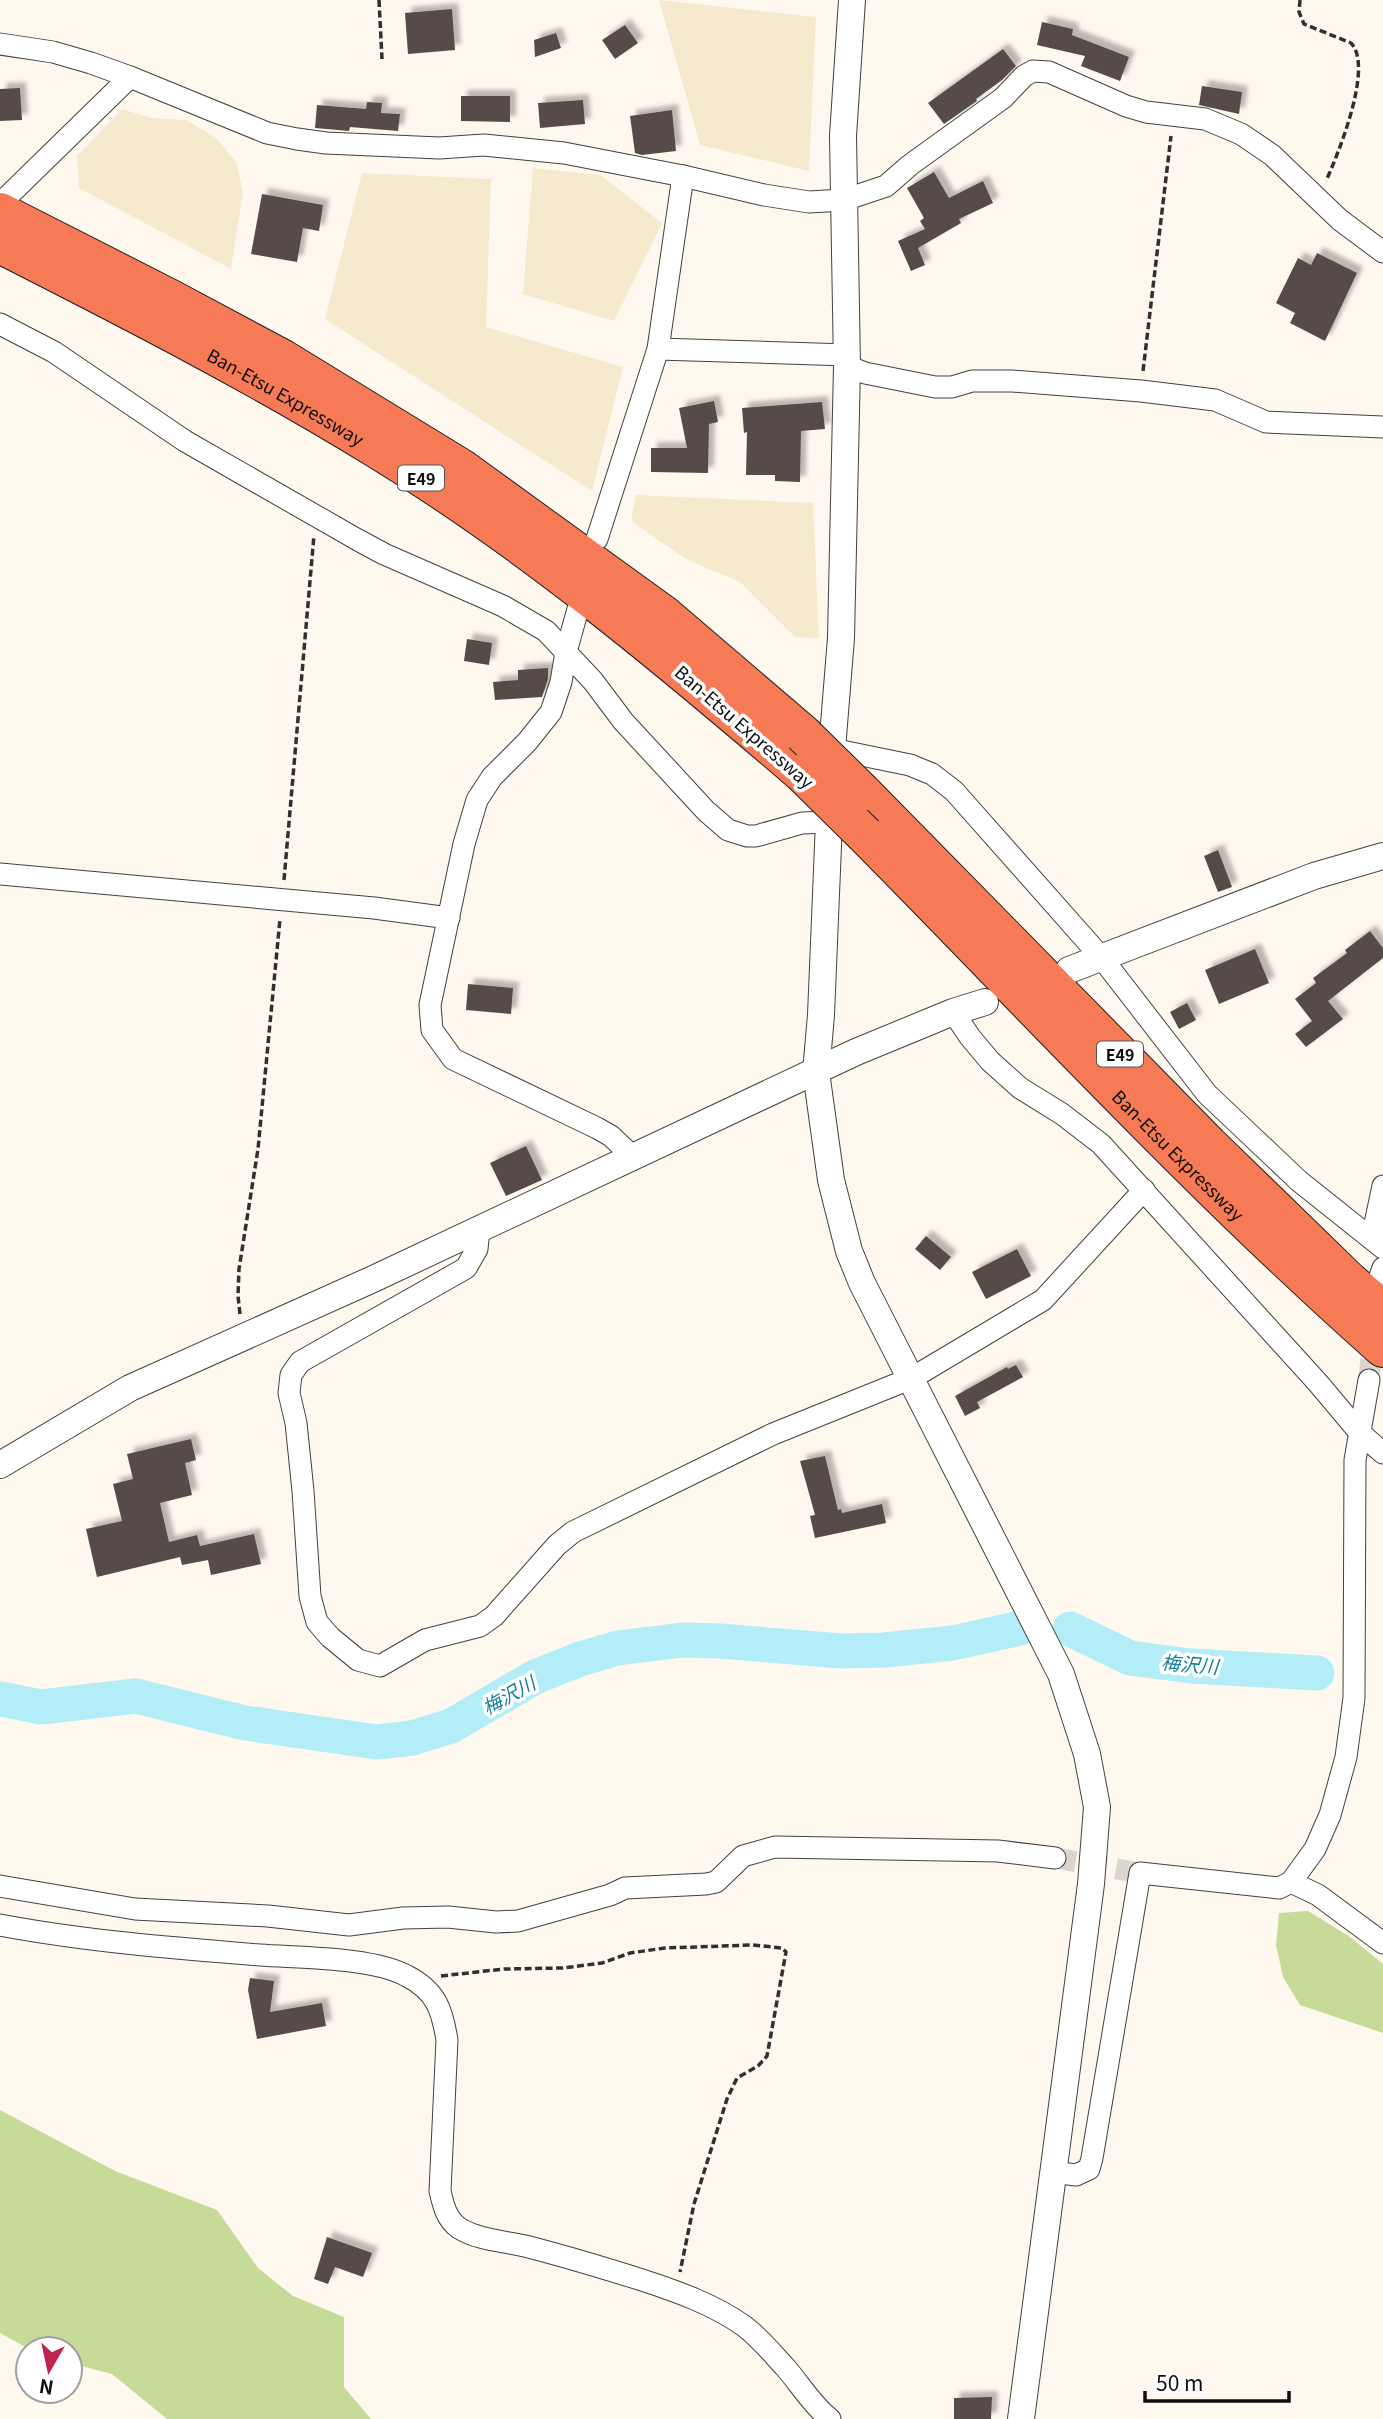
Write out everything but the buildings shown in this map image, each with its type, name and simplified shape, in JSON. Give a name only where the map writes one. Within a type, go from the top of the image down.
[{"type":"highway","name":"Ban-Etsu Expressway","points":[[4,204],[283,359],[461,468],[664,615],[818,741],[862,792],[1209,1145],[1349,1281],[1382,1286]]},
{"type":"highway","name":"Ban-Etsu Expressway","points":[[0,244],[158,324],[379,450],[505,535],[711,695],[802,774],[865,835],[1030,1002],[1376,1364]]},
{"type":"street","points":[[852,0],[843,136],[847,361],[841,638],[818,741],[830,822],[816,1072],[831,1180],[849,1251],[862,1283],[1061,1674],[1087,1754],[1097,1808],[1096,1845],[1021,2419]]},
{"type":"street","points":[[0,44],[53,52],[130,77],[257,129],[297,139],[326,143],[439,148],[484,145],[564,153],[809,202],[844,200],[886,186],[1003,98],[1024,76],[1033,71],[1049,72],[1126,106],[1146,112],[1205,119],[1241,134],[1272,155],[1340,220],[1383,252]]},
{"type":"street","points":[[4,204],[130,77]]},
{"type":"street","points":[[597,539],[658,349],[683,176]]},
{"type":"street","points":[[0,324],[54,352],[185,441],[321,519],[384,554],[476,593],[546,631],[593,681],[623,721],[727,831],[756,836],[802,823],[830,822]]},
{"type":"street","points":[[658,349],[847,361],[865,373],[935,387],[952,387],[972,381],[1012,381],[1141,391],[1215,400],[1266,422],[1383,428]]},
{"type":"street","points":[[578,609],[551,712],[527,742],[492,777],[477,800],[464,844],[430,1004],[432,1030],[453,1059],[611,1136],[632,1156]]},
{"type":"street","points":[[818,741],[909,765],[932,774],[954,791],[1101,957],[1207,1094],[1299,1181],[1377,1243]]},
{"type":"street","points":[[1069,970],[1314,876],[1383,856]]},
{"type":"street","points":[[0,874],[374,908],[449,918]]},
{"type":"street","points":[[0,1465],[130,1388],[479,1230],[856,1052],[953,1012],[985,1002]]},
{"type":"street","points":[[953,1012],[990,1061],[1020,1088],[1062,1114],[1101,1144],[1360,1433],[1383,1453]]},
{"type":"street","points":[[1377,1243],[1383,1186]]},
{"type":"street","points":[[479,1230],[477,1250],[466,1268],[300,1363],[289,1381],[296,1423],[310,1596],[317,1622],[330,1637],[358,1660],[380,1666],[425,1640],[480,1626],[503,1609],[541,1563],[573,1532],[773,1434],[912,1378],[1043,1300],[1144,1190]]},
{"type":"street","points":[[1052,2172],[1076,2175],[1089,2169],[1093,2158],[1140,1873],[1272,1888],[1291,1882],[1315,1849],[1330,1815],[1346,1758],[1354,1698],[1355,1460],[1376,1364]]},
{"type":"street","points":[[0,1886],[135,1909],[268,1916],[349,1925],[403,1917],[448,1916],[496,1922],[518,1921],[610,1895],[625,1888],[716,1882],[743,1856],[775,1847],[998,1851],[1055,1858]]},
{"type":"street","points":[[1291,1882],[1318,1895],[1383,1943]]},
{"type":"street","points":[[0,1925],[175,1948],[353,1963],[389,1968],[419,1983],[429,1989],[443,2015],[446,2040],[440,2191],[446,2213],[458,2228],[482,2238],[524,2246],[644,2281],[721,2312],[746,2328],[789,2371],[817,2408],[830,2419]]},
{"type":"path","points":[[379,0],[382,59]]},
{"type":"path","points":[[1300,0],[1298,12],[1304,24],[1351,43],[1356,48],[1358,58],[1359,71],[1341,146],[1318,199]]},
{"type":"path","points":[[1141,391],[1173,116]]},
{"type":"path","points":[[244,1337],[238,1296],[239,1269],[258,1149],[312,542],[321,519]]},
{"type":"path","points":[[419,1983],[428,1978],[504,1969],[563,1968],[602,1963],[630,1954],[665,1948],[753,1945],[782,1948],[786,1952],[767,2056],[758,2066],[737,2078],[727,2099],[694,2204],[676,2293]]},
{"type":"shaded area","points":[[659,0],[816,17],[809,171],[700,145]]},
{"type":"shaded area","points":[[122,109],[151,118],[186,120],[216,138],[237,163],[243,193],[231,269],[79,188],[77,156]]},
{"type":"shaded area","points":[[533,168],[600,175],[662,223],[614,321],[523,294]]},
{"type":"shaded area","points":[[362,173],[491,179],[486,327],[623,367],[592,491],[325,319]]},
{"type":"shaded area","points":[[636,495],[813,503],[819,638],[795,637],[740,582],[686,559],[631,521]]},
{"type":"green space","points":[[1308,1911],[1350,1937],[1383,1964],[1383,2033],[1300,2005],[1283,1977],[1276,1945],[1279,1913]]},
{"type":"green space","points":[[0,2110],[115,2171],[217,2210],[258,2268],[293,2296],[344,2317],[344,2387],[371,2419],[167,2419],[112,2374],[84,2367],[84,2335],[14,2335],[14,2341],[0,2333]]},
{"type":"waterway","name":"梅沢川","points":[[0,1699],[41,1707],[136,1696],[245,1723],[377,1742],[412,1738],[451,1726],[535,1677],[580,1659],[618,1648],[683,1640],[841,1651],[884,1650],[953,1643],[1020,1628]]},
{"type":"waterway","name":"梅沢川","points":[[1070,1629],[1130,1658],[1191,1666],[1317,1673]]},
{"type":"tunnel","points":[[1369,1380],[1373,1333]]},
{"type":"tunnel","points":[[1055,1858],[1140,1873]]}]
